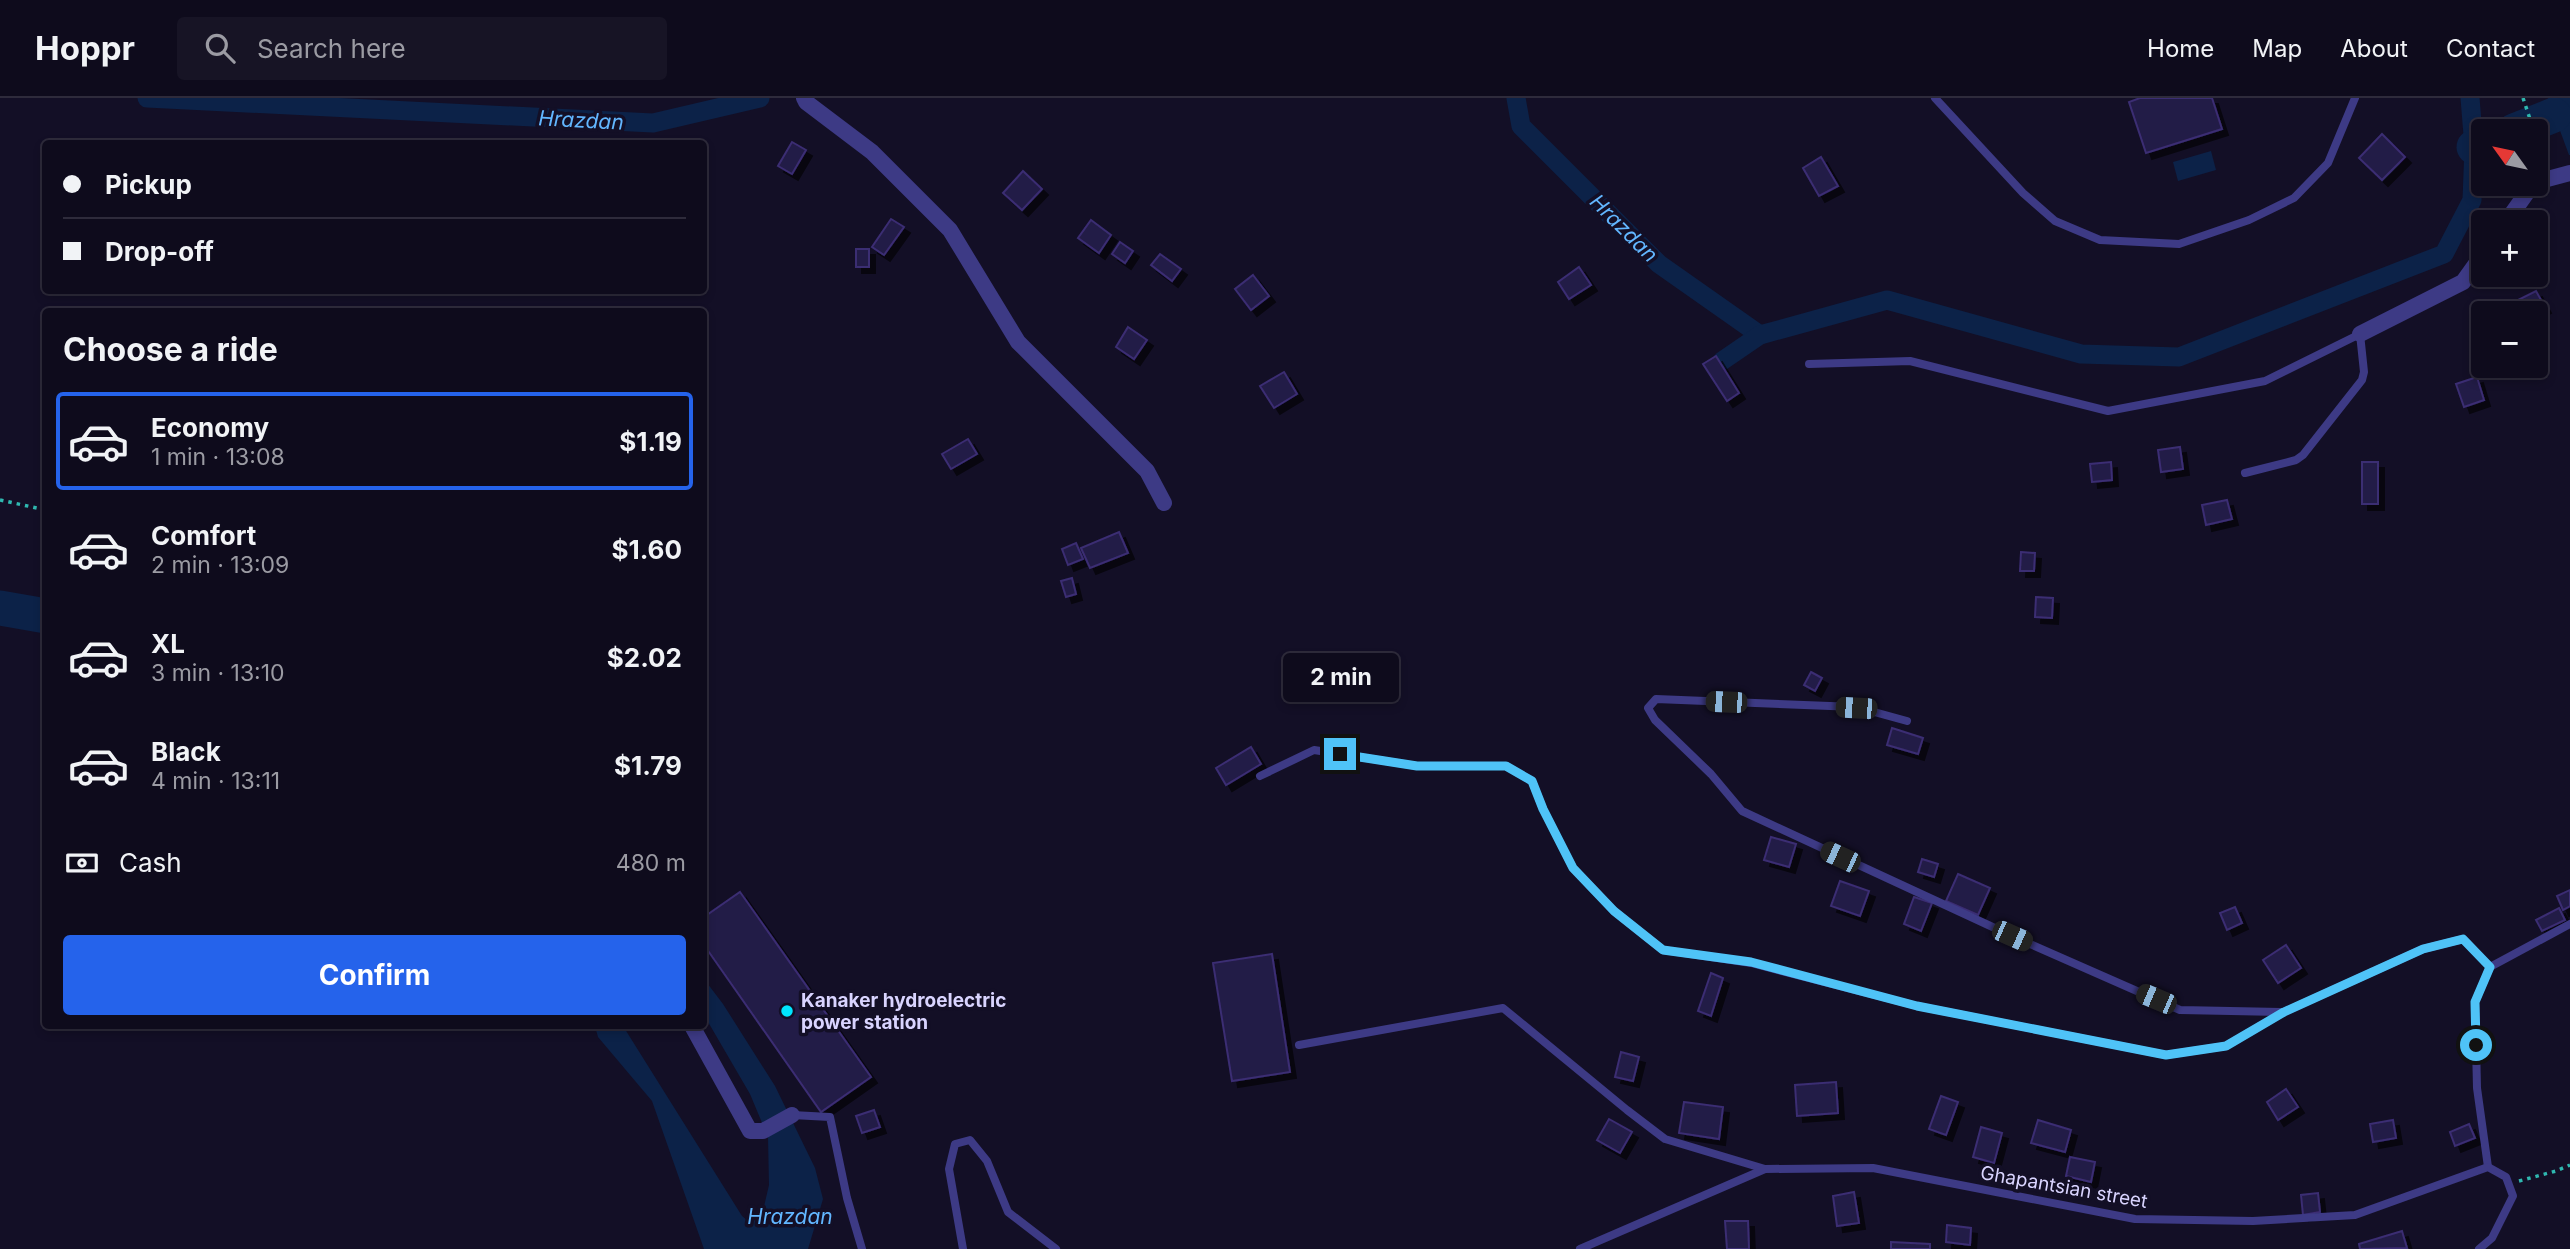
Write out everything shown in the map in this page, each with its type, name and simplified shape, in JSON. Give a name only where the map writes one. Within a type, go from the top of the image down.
[{"type":"street","points":[[805,100],[872,152],[950,230],[1018,342],[1147,471],[1164,503]]},
{"type":"street","points":[[2548,179],[2570,173]]},
{"type":"street","points":[[2360,334],[2463,282],[2471,271]]},
{"type":"street","points":[[694,1029],[750,1131],[763,1131],[792,1115]]},
{"type":"lane","points":[[1937,99],[2023,193],[2055,221],[2100,240],[2179,244],[2249,220],[2294,198],[2328,163],[2355,98]]},
{"type":"lane","points":[[1809,364],[1910,361],[2108,411],[2265,381],[2360,334],[2364,372],[2362,380],[2310,447],[2296,460],[2245,473]]},
{"type":"lane","points":[[1907,721],[1856,708],[1656,699],[1648,708],[1655,720],[1711,774],[1742,811],[2012,936],[2180,1010],[2284,1012]]},
{"type":"lane","points":[[1260,776],[1314,750],[1417,766],[1506,766],[1532,781],[1573,868],[1614,911],[1663,950],[1751,962],[1917,1006],[2166,1055],[2226,1046],[2284,1012],[2423,949],[2463,939],[2490,967]]},
{"type":"lane","points":[[2479,1249],[2492,1238],[2513,1196],[2506,1177],[2488,1167],[2477,1088],[2475,1002],[2490,967],[2570,923]]},
{"type":"lane","points":[[1299,1045],[1503,1008],[1665,1139],[1765,1169]]},
{"type":"lane","points":[[792,1115],[830,1116],[862,1249]]},
{"type":"lane","points":[[963,1249],[949,1169],[956,1144],[970,1140],[987,1161],[1008,1212],[1056,1249]]},
{"type":"lane","name":"Ghapantsian street","points":[[1580,1249],[1765,1169],[1873,1168],[2135,1219],[2253,1221],[2355,1215],[2488,1167]]},
{"type":"path","points":[[2523,98],[2530,119]]},
{"type":"path","points":[[0,500],[42,509]]},
{"type":"path","points":[[2509,1184],[2556,1171],[2570,1164]]},
{"type":"water","points":[[2548,98],[2570,98],[2570,155],[2569,155]]},
{"type":"water","points":[[2211,151],[2216,170],[2178,181],[2173,162]]},
{"type":"water","name":"Hrazdan","points":[[707,983],[775,1086],[815,1168],[823,1199],[808,1249],[704,1249],[652,1101],[598,1037],[596,1029],[625,1029],[742,1216],[748,1221],[762,1215],[769,1185],[768,1137],[750,1094],[707,1020]]},
{"type":"building","points":[[2140,98],[2212,98],[2222,129],[2146,153],[2129,102]]},
{"type":"building","points":[[2382,134],[2405,157],[2382,180],[2359,158]]},
{"type":"building","points":[[792,142],[806,150],[792,174],[778,166]]},
{"type":"building","points":[[1821,157],[1838,186],[1819,196],[1803,168]]},
{"type":"building","points":[[1023,171],[1042,189],[1022,210],[1003,193]]},
{"type":"building","points":[[891,219],[904,227],[884,255],[872,247]]},
{"type":"building","points":[[1091,220],[1111,235],[1099,253],[1078,238]]},
{"type":"building","points":[[1120,242],[1133,251],[1125,263],[1112,254]]},
{"type":"building","points":[[856,249],[869,249],[869,267],[856,267]]},
{"type":"building","points":[[1160,254],[1181,269],[1172,281],[1151,265]]},
{"type":"building","points":[[1579,267],[1591,285],[1569,299],[1558,282]]},
{"type":"building","points":[[1253,275],[1269,296],[1251,310],[1235,289]]},
{"type":"building","points":[[2536,291],[2542,301],[2516,301]]},
{"type":"building","points":[[1128,327],[1147,340],[1134,359],[1116,347]]},
{"type":"building","points":[[1716,356],[1739,393],[1727,401],[1703,364]]},
{"type":"building","points":[[1284,372],[1297,394],[1274,408],[1260,386]]},
{"type":"building","points":[[2477,378],[2484,400],[2464,407],[2456,384]]},
{"type":"building","points":[[968,439],[977,454],[951,469],[942,454]]},
{"type":"building","points":[[2180,447],[2183,469],[2161,472],[2158,450]]},
{"type":"building","points":[[2111,462],[2112,480],[2092,482],[2090,464]]},
{"type":"building","points":[[2362,462],[2378,462],[2378,504],[2362,504]]},
{"type":"building","points":[[2227,500],[2232,519],[2206,525],[2202,505]]},
{"type":"building","points":[[1119,532],[1128,553],[1090,568],[1081,548]]},
{"type":"building","points":[[1076,543],[1083,559],[1068,565],[1062,549]]},
{"type":"building","points":[[2021,552],[2035,553],[2034,571],[2020,571]]},
{"type":"building","points":[[1072,578],[1076,594],[1066,597],[1061,581]]},
{"type":"building","points":[[2036,597],[2053,598],[2052,618],[2035,617]]},
{"type":"building","points":[[1811,672],[1822,678],[1815,691],[1804,685]]},
{"type":"building","points":[[1892,728],[1923,738],[1918,754],[1887,745]]},
{"type":"building","points":[[1251,747],[1261,764],[1226,785],[1216,768]]},
{"type":"building","points":[[1771,837],[1796,844],[1789,867],[1764,860]]},
{"type":"building","points":[[1922,859],[1938,864],[1934,877],[1918,872]]},
{"type":"building","points":[[1958,874],[1990,888],[1978,915],[1946,901]]},
{"type":"building","points":[[1840,881],[1869,891],[1860,916],[1831,906]]},
{"type":"building","points":[[2570,890],[2570,906],[2563,910],[2557,896]]},
{"type":"building","name":"Kanaker hydroelectric power station","points":[[740,892],[871,1077],[821,1112],[707,949],[707,915]]},
{"type":"building","points":[[1914,897],[1932,903],[1921,931],[1904,924]]},
{"type":"building","points":[[2235,907],[2242,923],[2227,930],[2220,913]]},
{"type":"building","points":[[2559,908],[2565,920],[2542,931],[2536,920]]},
{"type":"building","points":[[2286,945],[2301,968],[2278,983],[2263,960]]},
{"type":"building","points":[[1272,954],[1290,1072],[1232,1081],[1213,963]]},
{"type":"building","points":[[1711,973],[1723,978],[1711,1016],[1698,1011]]},
{"type":"building","points":[[1621,1052],[1639,1057],[1633,1081],[1615,1077]]},
{"type":"building","points":[[1836,1082],[1838,1113],[1797,1116],[1795,1085]]},
{"type":"building","points":[[2286,1089],[2298,1107],[2278,1120],[2267,1102]]},
{"type":"building","points":[[1941,1096],[1958,1102],[1946,1135],[1929,1129]]},
{"type":"building","points":[[1684,1102],[1723,1107],[1719,1139],[1679,1133]]},
{"type":"building","points":[[874,1110],[880,1127],[862,1133],[856,1116]]},
{"type":"building","points":[[1609,1119],[1632,1132],[1620,1153],[1597,1140]]},
{"type":"building","points":[[2038,1120],[2071,1130],[2065,1152],[2031,1143]]},
{"type":"building","points":[[2393,1120],[2396,1138],[2373,1142],[2370,1124]]},
{"type":"building","points":[[2469,1124],[2475,1138],[2455,1146],[2450,1132]]},
{"type":"building","points":[[1981,1127],[2002,1133],[1994,1163],[1973,1157]]},
{"type":"building","points":[[2070,1157],[2095,1162],[2091,1182],[2066,1176]]},
{"type":"building","points":[[1854,1192],[1859,1223],[1837,1226],[1833,1196]]},
{"type":"building","points":[[2318,1193],[2320,1212],[2303,1215],[2301,1195]]},
{"type":"building","points":[[1725,1221],[1748,1221],[1749,1249],[1727,1249]]},
{"type":"building","points":[[1947,1225],[1971,1228],[1970,1245],[1946,1242]]},
{"type":"building","points":[[2402,1231],[2407,1248],[2360,1249],[2359,1244]]},
{"type":"building","points":[[1891,1242],[1930,1244],[1930,1249],[1891,1249]]},
{"type":"waterway","name":"Hrazdan","points":[[147,98],[653,123],[760,98]]},
{"type":"waterway","name":"Hrazdan","points":[[1516,98],[1521,126],[1659,264],[1760,335]]},
{"type":"waterway","points":[[1722,361],[1760,335],[1887,300],[2081,354],[2179,357],[2444,254],[2472,200],[2474,147],[2470,98]]},
{"type":"waterway","points":[[2544,119],[2554,115]]},
{"type":"waterway","name":"Hrazdan","points":[[0,608],[42,615]]},
{"type":"place","name":"Kanaker hydroelectric power station","points":[[787,1011]]},
{"type":"route","points":[[1340,754],[1417,766],[1506,766],[1532,781],[1573,868],[1614,911],[1663,950],[1751,962],[1917,1006],[2166,1055],[2226,1046],[2284,1012],[2423,949],[2463,939],[2490,967],[2475,1002],[2476,1045]]}]
